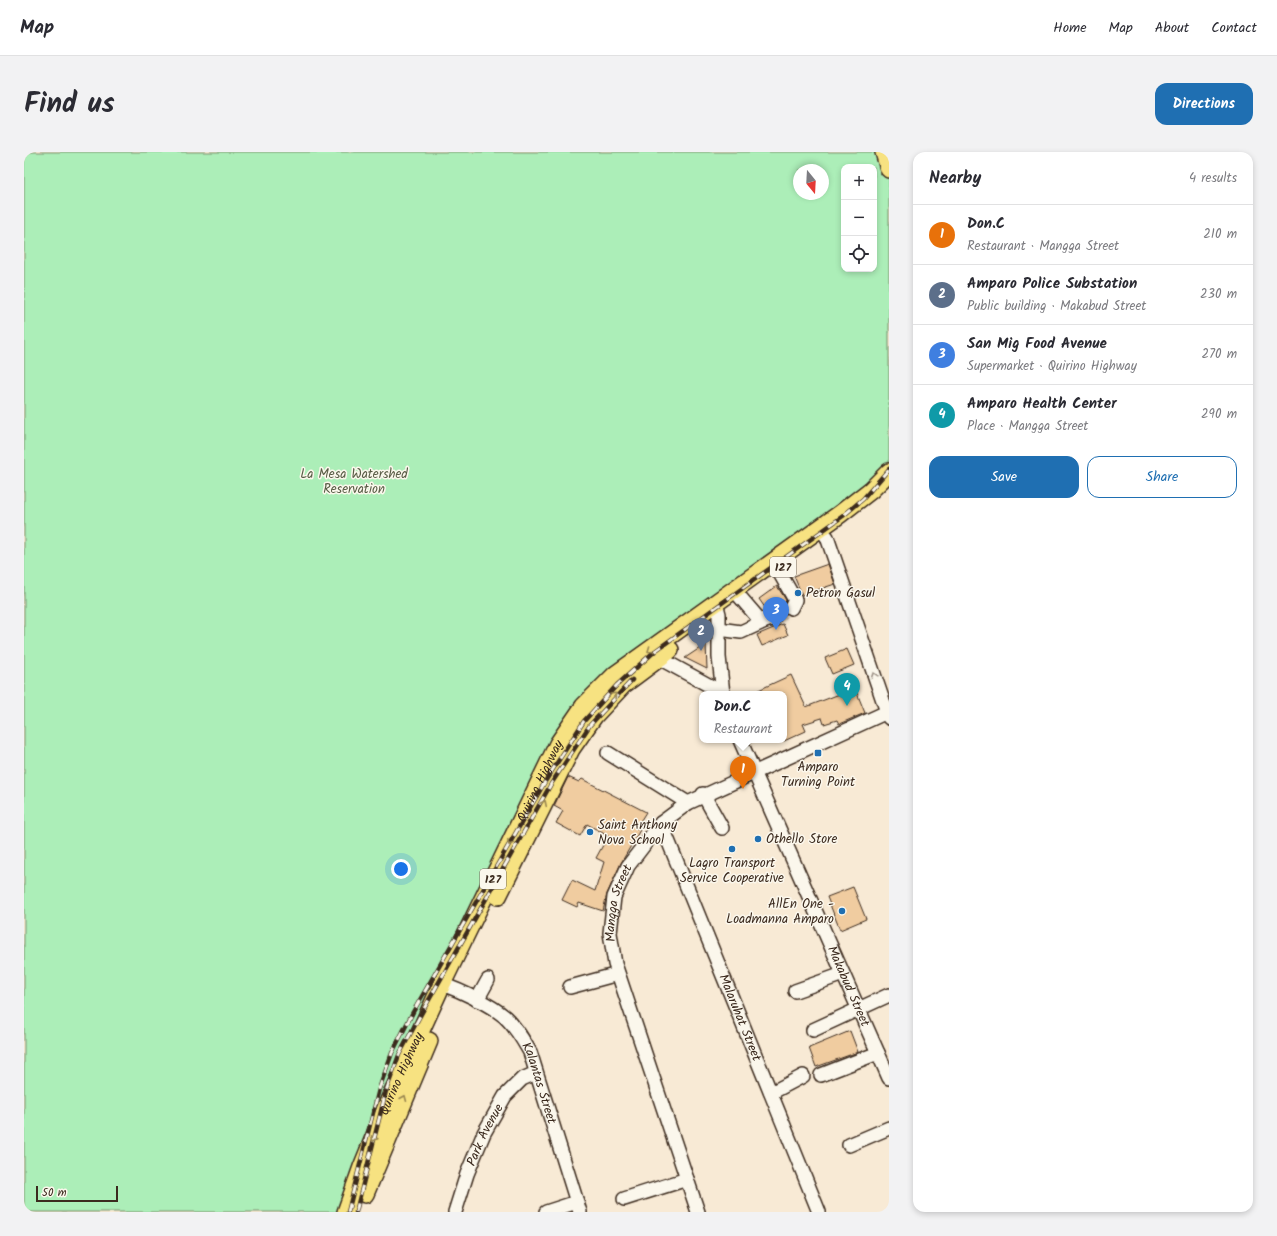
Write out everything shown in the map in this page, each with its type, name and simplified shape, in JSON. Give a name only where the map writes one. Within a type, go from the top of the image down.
[{"type":"main road","points":[[884,152],[889,169]]},
{"type":"main road","name":"Quirino Highway","points":[[823,532],[871,490],[889,472]]},
{"type":"main road","name":"Quirino Highway","points":[[346,1212],[362,1167],[388,1104],[447,986],[571,749],[594,716],[623,685],[718,615],[737,594],[823,532],[889,489]]},
{"type":"main road","name":"Quirino Highway","points":[[358,1212],[447,986],[558,744],[584,706],[615,675],[718,615]]},
{"type":"street","points":[[823,532],[888,714]]},
{"type":"street","points":[[776,566],[795,600],[791,608]]},
{"type":"street","points":[[718,615],[741,632],[769,620],[759,619],[737,594]]},
{"type":"street","points":[[718,615],[719,657],[723,691]]},
{"type":"street","points":[[659,658],[718,691]]},
{"type":"street","name":"Mangga Street","points":[[696,1212],[687,1179],[618,974],[610,933],[614,897],[628,866],[661,823],[688,803],[703,794],[754,771],[888,714]]},
{"type":"street","name":"Makabud Street","points":[[741,743],[889,1078]]},
{"type":"street","points":[[608,753],[688,803]]},
{"type":"street","points":[[703,794],[722,828]]},
{"type":"street","name":"Malaruhat Street","points":[[661,823],[819,1212]]},
{"type":"street","points":[[570,987],[618,974]]},
{"type":"street","points":[[795,991],[843,974]]},
{"type":"street","points":[[477,1000],[488,980]]},
{"type":"street","name":"Kalantas Street","points":[[447,986],[477,1000],[504,1016],[519,1034],[530,1052],[578,1207]]},
{"type":"street","points":[[813,1030],[889,995]]},
{"type":"street","points":[[821,1075],[878,1053]]},
{"type":"street","name":"Park Avenue","points":[[455,1212],[467,1174],[484,1133],[505,1096],[522,1079],[536,1073]]},
{"type":"street","points":[[771,1093],[803,1076]]},
{"type":"street","points":[[849,1145],[889,1128]]},
{"type":"street","points":[[624,1198],[687,1179]]},
{"type":"street","points":[[546,1212],[578,1207]]},
{"type":"green space","name":"La Mesa Watershed Reservation","points":[[24,152],[889,152],[889,480],[619,681],[565,746],[401,1090],[353,1212],[24,1212]]},
{"type":"building","points":[[828,564],[835,584],[802,595],[794,576]]},
{"type":"building","points":[[777,586],[786,600],[783,608],[786,614],[781,617],[776,611],[768,612],[759,599]]},
{"type":"building","points":[[783,624],[788,635],[762,646],[757,635]]},
{"type":"building","points":[[706,644],[707,669],[685,658]]},
{"type":"building","points":[[847,649],[854,665],[832,674],[825,658]]},
{"type":"building","points":[[791,675],[806,707],[855,688],[865,713],[839,724],[837,720],[824,724],[822,718],[803,724],[806,731],[787,740],[787,691],[756,691]]},
{"type":"building","points":[[568,777],[579,782],[582,779],[646,812],[636,828],[640,830],[621,863],[607,894],[603,911],[579,903],[577,907],[562,900],[572,880],[595,891],[604,862],[596,858],[608,836],[587,824],[580,836],[556,823],[563,811],[554,806]]},
{"type":"building","points":[[853,887],[866,919],[840,930],[827,897]]},
{"type":"building","points":[[850,1031],[858,1052],[816,1067],[809,1048]]},
{"type":"tunnel","points":[[773,619],[791,608]]},
{"type":"railway","points":[[348,1212],[379,1089],[392,1053],[413,1012],[546,780],[584,721],[617,685],[655,651],[843,516],[863,499],[889,469]]},
{"type":"railway","points":[[356,1212],[386,1091],[399,1055],[551,784],[590,725],[632,680]]},
{"type":"place","name":"Petron Gasul","points":[[798,593]]},
{"type":"place","name":"San Mig Food Avenue","points":[[776,630]]},
{"type":"place","name":"Amparo Police Substation","points":[[701,651]]},
{"type":"place","name":"Amparo Health Center","points":[[847,706]]},
{"type":"place","name":"Amparo Turning Point","points":[[818,753]]},
{"type":"place","name":"Don.C","points":[[743,789]]},
{"type":"place","name":"Saint Anthony Nova School","points":[[590,832]]},
{"type":"place","name":"Othello Store","points":[[758,839]]},
{"type":"place","name":"Lagro Transport Service Cooperative","points":[[732,849]]},
{"type":"place","name":"AllEn One - Loadmanna Amparo","points":[[842,911]]}]
